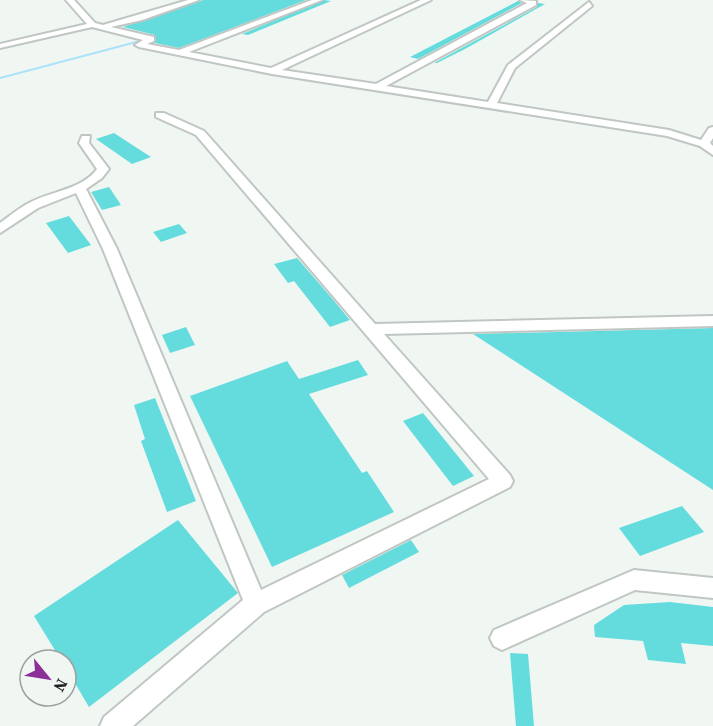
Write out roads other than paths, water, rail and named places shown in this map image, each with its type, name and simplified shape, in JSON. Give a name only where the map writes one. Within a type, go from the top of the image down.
[{"type":"street","points":[[70,0],[96,26],[151,39],[139,45],[272,71],[669,133],[708,148],[713,130]]},
{"type":"street","points":[[0,46],[139,18],[195,0]]},
{"type":"street","points":[[182,52],[318,0]]},
{"type":"street","points":[[272,71],[427,0]]},
{"type":"street","points":[[376,88],[533,3],[524,0]]},
{"type":"street","points":[[491,106],[512,67],[589,4]]},
{"type":"street","points":[[113,726],[256,604],[503,481],[200,133],[160,115]]},
{"type":"street","points":[[0,229],[33,205],[56,194],[79,188],[100,175],[103,169],[84,143],[86,138]]},
{"type":"street","points":[[79,188],[110,249],[256,604]]},
{"type":"street","points":[[370,329],[713,321]]},
{"type":"street","points":[[502,638],[634,580],[713,588]]},
{"type":"waterway","points":[[0,78],[140,41]]}]
